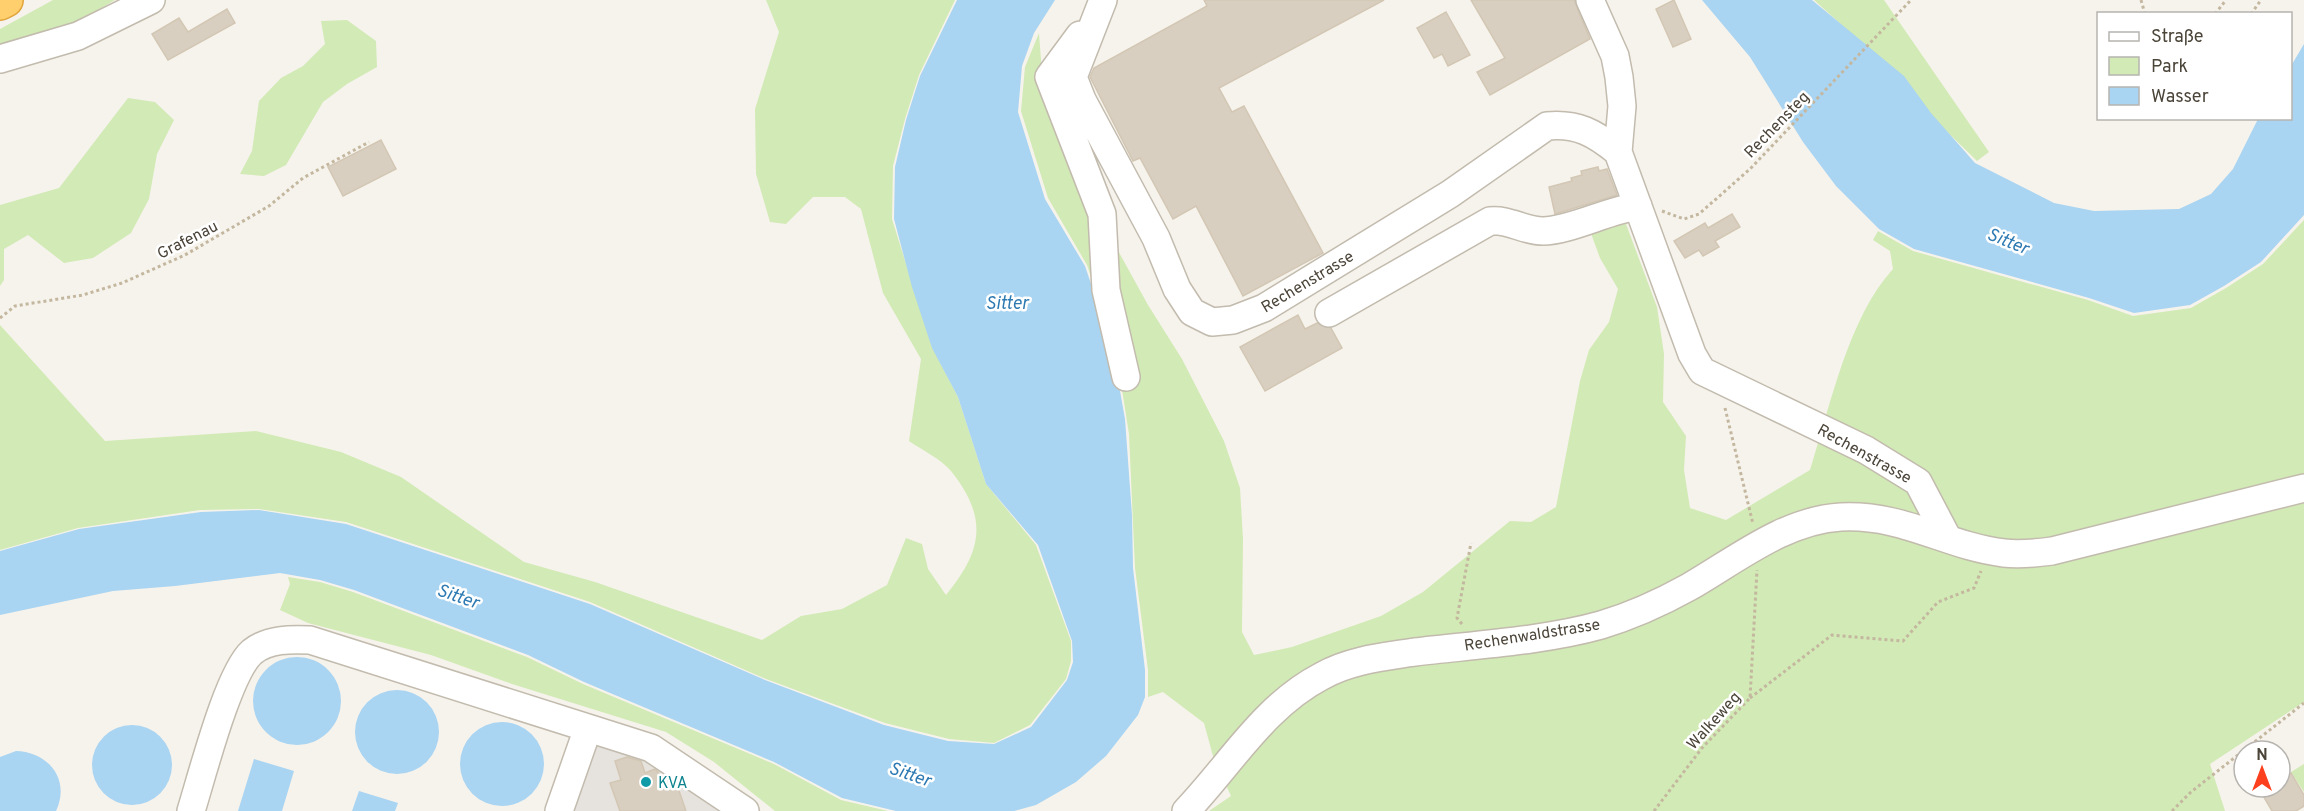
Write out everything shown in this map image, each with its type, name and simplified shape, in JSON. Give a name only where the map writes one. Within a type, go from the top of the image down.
[{"type":"highway","points":[[0,3],[6,0]]},
{"type":"street","points":[[0,59],[78,36],[151,0]]},
{"type":"street","name":"Rechenstrasse","points":[[1590,0],[1615,56],[1619,77],[1623,106],[1618,152],[1692,354],[1702,371],[1866,450],[1918,482],[1947,537]]},
{"type":"street","points":[[1099,7],[1049,77],[1102,214],[1106,290],[1126,377]]},
{"type":"street","name":"Rechenstrasse","points":[[1099,7],[1074,77],[1082,100],[1156,238],[1178,289],[1192,312],[1212,322],[1233,320],[1264,308],[1450,194],[1547,126],[1567,124],[1599,136],[1618,152]]},
{"type":"street","points":[[1329,313],[1490,221],[1503,219],[1523,228],[1545,231],[1638,207]]},
{"type":"street","points":[[1947,537],[2006,554],[2052,551],[2304,488]]},
{"type":"street","name":"Rechenwaldstrasse","points":[[1186,811],[1274,711],[1300,688],[1323,675],[1371,659],[1599,625],[1638,612],[1686,588],[1785,531],[1810,522],[1839,517],[1872,517],[1898,521],[1947,537]]},
{"type":"street","points":[[191,811],[223,709],[241,666],[252,653],[262,646],[285,639],[310,640],[651,748],[745,811]]},
{"type":"street","points":[[559,811],[588,728]]},
{"type":"path","name":"Rechensteg","points":[[1638,207],[1646,205],[1684,219],[1699,214],[1750,169],[1911,0]]},
{"type":"path","points":[[2217,12],[2226,0]]},
{"type":"path","name":"Grafenau","points":[[0,318],[15,306],[82,295],[123,283],[185,255],[269,206],[303,178],[369,142]]},
{"type":"path","points":[[1718,380],[1753,526]]},
{"type":"path","points":[[1471,543],[1457,618],[1478,644]]},
{"type":"path","name":"Walkeweg","points":[[1653,811],[1702,748],[1750,698],[1758,559]]},
{"type":"path","points":[[1750,698],[1832,635],[1903,641],[1938,602],[1974,588],[1984,562]]},
{"type":"path","points":[[2172,811],[2191,792],[2304,703]]},
{"type":"shaded area","points":[[601,721],[680,752],[761,811],[572,811]]},
{"type":"green space","points":[[53,0],[115,0],[74,24],[0,52],[0,29]]},
{"type":"green space","points":[[766,0],[955,0],[919,75],[905,119],[893,166],[892,219],[932,347],[958,397],[986,484],[1036,545],[1071,641],[1071,661],[1066,679],[1030,725],[994,743],[949,739],[885,723],[766,679],[590,602],[346,522],[259,509],[200,510],[78,528],[0,550],[0,325],[105,441],[256,431],[341,452],[401,477],[524,562],[595,582],[762,640],[801,616],[842,609],[887,585],[906,538],[922,544],[928,569],[946,595],[967,564],[973,549],[976,520],[963,488],[951,471],[909,441],[921,359],[883,293],[861,209],[845,197],[813,197],[786,224],[770,222],[756,174],[755,109],[779,32]]},
{"type":"green space","points":[[1814,0],[1884,0],[1989,152],[1977,161],[1931,116],[1884,63]]},
{"type":"green space","points":[[347,20],[376,41],[377,67],[347,84],[323,102],[286,165],[264,176],[240,174],[252,151],[259,101],[281,78],[303,66],[325,44],[321,21]]},
{"type":"green space","points":[[1039,33],[1042,74],[1084,189],[1148,305],[1182,359],[1224,441],[1240,488],[1243,539],[1242,632],[1254,655],[1292,647],[1381,616],[1423,592],[1510,521],[1531,522],[1556,507],[1580,381],[1589,350],[1609,322],[1618,289],[1600,258],[1589,228],[1626,224],[1657,307],[1664,354],[1663,402],[1686,436],[1684,470],[1690,508],[1726,520],[1810,470],[1852,338],[1877,289],[1893,269],[1890,251],[1873,240],[1878,231],[1913,251],[2088,300],[2133,316],[2191,308],[2263,264],[2304,220],[2304,702],[2248,739],[2232,739],[2232,749],[2210,764],[2225,811],[1209,811],[1231,796],[1213,756],[1204,723],[1163,692],[1148,697],[1148,670],[1135,568],[1129,434],[1115,345],[1087,265],[1048,198],[1021,111],[1025,67]]},
{"type":"green space","points":[[128,98],[155,102],[174,120],[157,154],[149,199],[131,233],[93,258],[64,263],[28,235],[4,249],[4,280],[0,286],[0,205],[59,188]]},
{"type":"green space","points":[[288,577],[320,582],[353,592],[527,657],[583,684],[774,764],[841,800],[888,811],[775,811],[714,762],[666,732],[512,684],[431,655],[308,623],[280,610],[290,584]]},
{"type":"green space","points":[[2304,764],[2304,792],[2292,774]]},
{"type":"water","name":"Sitter","points":[[957,0],[1055,0],[1034,33],[1022,66],[1018,112],[1045,199],[1085,266],[1112,346],[1125,419],[1132,515],[1133,568],[1145,670],[1145,697],[1138,715],[1106,756],[1076,782],[1036,805],[1014,811],[896,811],[842,798],[774,762],[584,682],[528,655],[354,590],[320,580],[280,573],[113,591],[0,615],[0,551],[79,529],[201,512],[259,510],[346,524],[590,604],[765,680],[884,725],[948,741],[994,744],[1031,727],[1067,680],[1073,662],[1072,641],[1038,545],[986,484],[958,397],[932,348],[912,287],[894,219],[895,167],[906,120],[920,76]]},
{"type":"water","name":"Sitter","points":[[1702,0],[1812,0],[1904,76],[1931,113],[1975,163],[2054,203],[2094,211],[2179,209],[2211,194],[2233,169],[2258,120],[2292,120],[2292,64],[2304,44],[2304,215],[2261,262],[2224,286],[2190,305],[2134,313],[2089,298],[1914,249],[1879,229],[1836,186],[1803,142],[1750,57]]},
{"type":"water","points":[[297,657],[314,661],[328,670],[337,684],[341,701],[337,718],[328,732],[314,741],[297,745],[280,741],[266,732],[257,718],[253,701],[257,684],[266,670],[280,661]]},
{"type":"water","points":[[397,690],[413,693],[432,709],[439,732],[436,748],[420,767],[397,774],[381,771],[362,755],[355,732],[358,716],[374,697]]},
{"type":"water","points":[[502,722],[518,725],[532,734],[541,748],[544,764],[541,780],[532,794],[518,803],[502,806],[486,803],[472,794],[463,780],[460,764],[463,748],[472,734],[486,725]]},
{"type":"water","points":[[124,725],[140,725],[161,736],[172,757],[172,773],[161,794],[140,805],[124,805],[110,799],[98,787],[92,773],[92,757],[98,743],[110,731]]},
{"type":"water","points":[[16,751],[38,756],[54,769],[61,788],[56,811],[0,811],[0,757]]},
{"type":"water","points":[[254,759],[294,771],[282,811],[238,811]]},
{"type":"water","points":[[359,791],[398,803],[395,811],[352,811]]},
{"type":"building","points":[[1204,0],[1384,0],[1219,88],[1232,112],[1244,106],[1323,253],[1243,296],[1196,206],[1173,219],[1140,158],[1133,161],[1090,77],[1094,68],[1207,6]]},
{"type":"building","points":[[1471,0],[1574,0],[1590,39],[1490,95],[1477,72],[1505,58]]},
{"type":"building","points":[[1674,0],[1691,39],[1673,47],[1656,9]]},
{"type":"building","points":[[227,9],[235,23],[168,60],[152,34],[179,18],[188,32]]},
{"type":"building","points":[[1446,12],[1470,55],[1448,66],[1442,54],[1434,58],[1417,28]]},
{"type":"building","points":[[381,140],[396,169],[343,196],[328,167]]},
{"type":"building","points":[[1598,167],[1599,171],[1607,169],[1617,195],[1555,214],[1549,187],[1572,181],[1571,178],[1582,175],[1581,171]]},
{"type":"building","points":[[1732,214],[1740,227],[1715,241],[1719,247],[1703,256],[1699,250],[1685,258],[1674,241],[1705,223],[1708,228]]},
{"type":"building","points":[[1298,315],[1305,329],[1317,323],[1331,328],[1342,348],[1265,391],[1240,347]]},
{"type":"building","name":"KVA","points":[[627,757],[641,761],[645,773],[655,769],[664,779],[667,778],[677,785],[686,811],[620,811],[610,783],[621,780],[615,761]]},
{"type":"building","points":[[2292,775],[2304,795],[2304,806],[2296,811],[2272,811],[2265,799],[2292,799]]},
{"type":"place","name":"KVA","points":[[646,782]]}]
